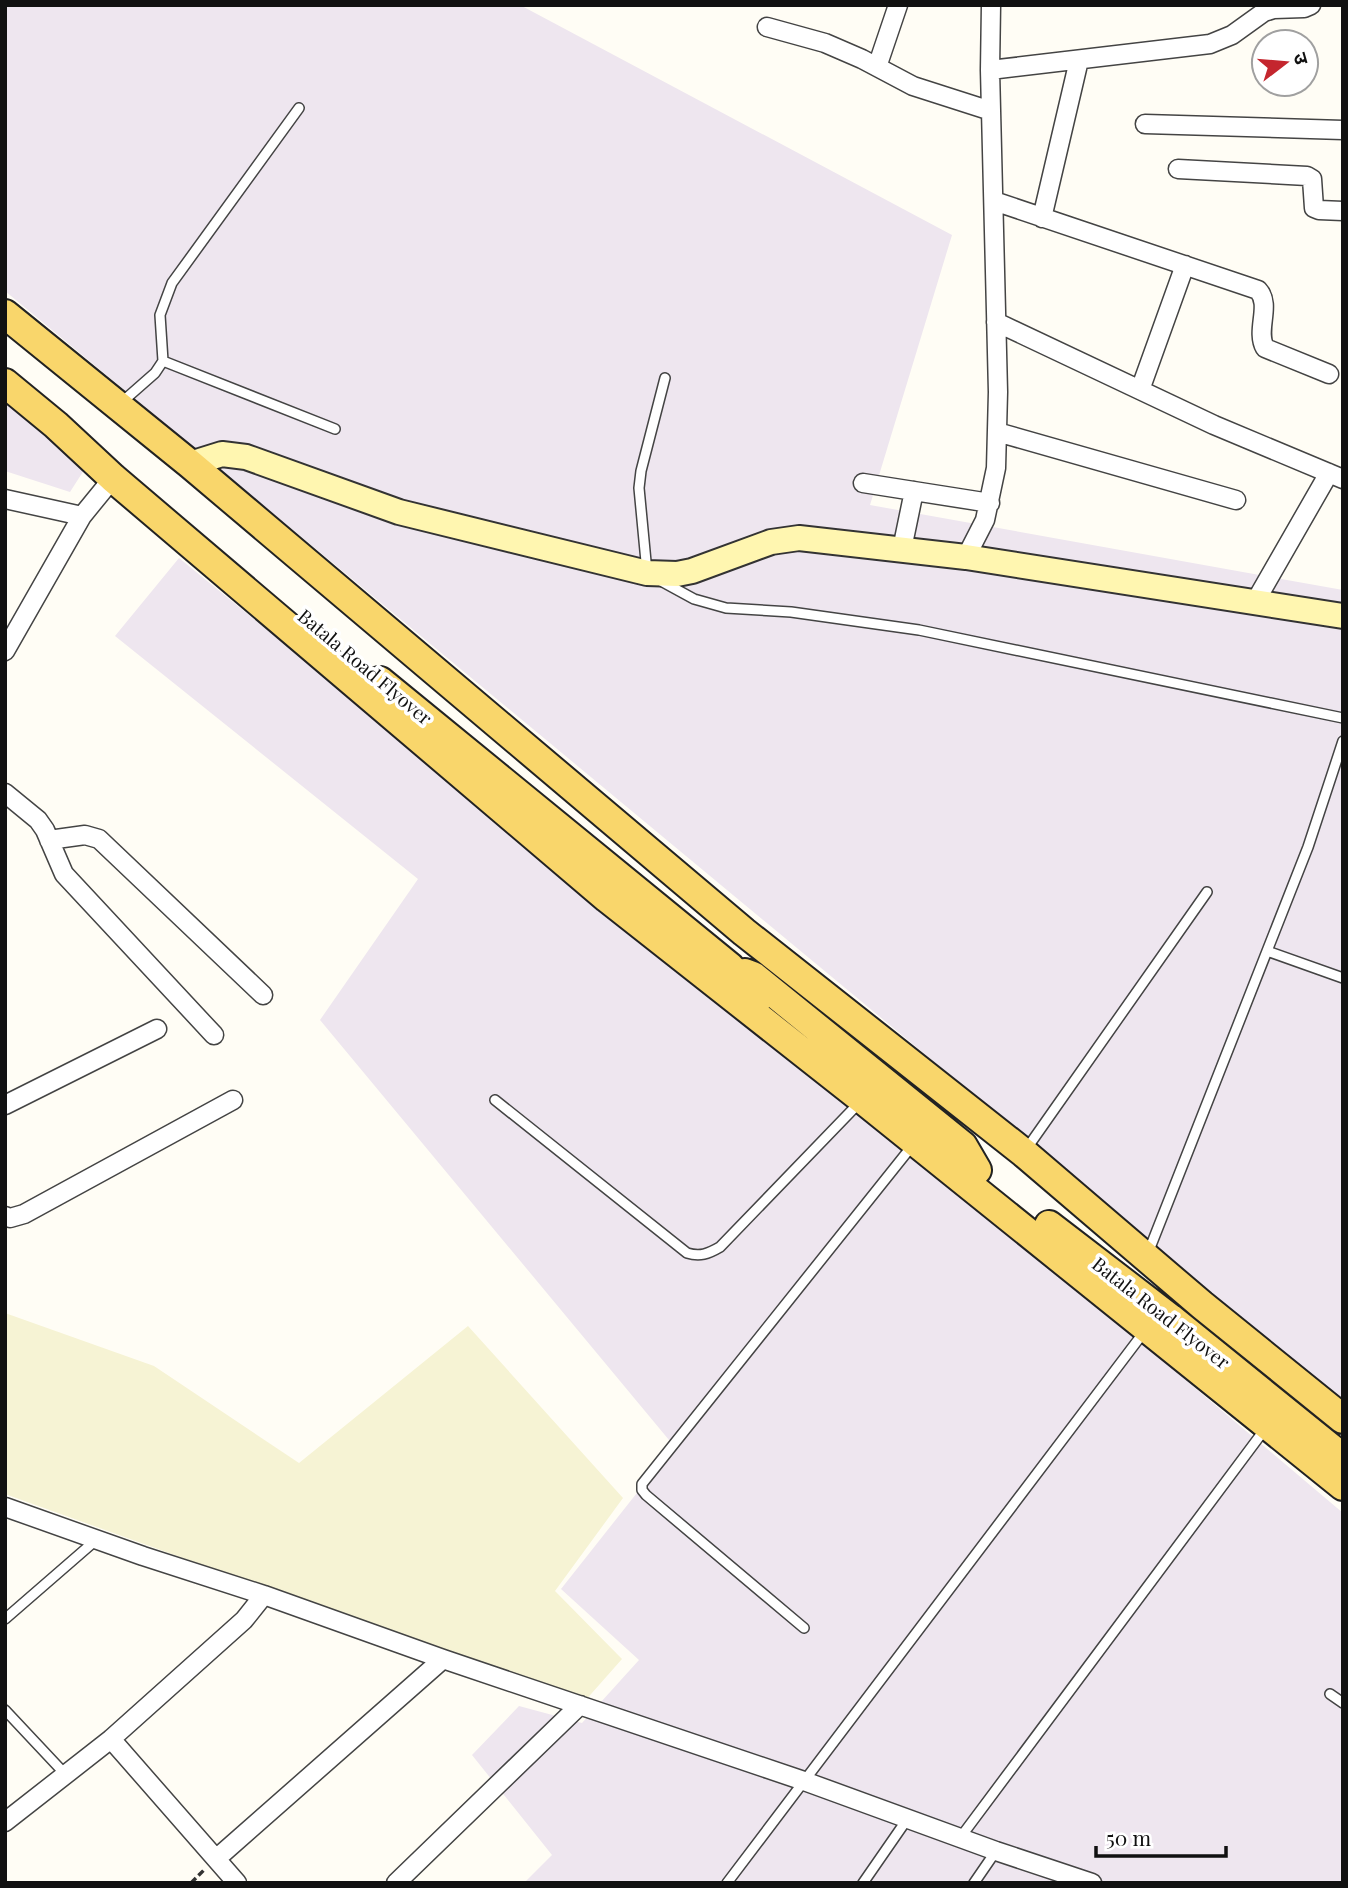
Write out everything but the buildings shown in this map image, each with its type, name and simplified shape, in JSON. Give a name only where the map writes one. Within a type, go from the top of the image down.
[{"type":"main road","points":[[5,314],[190,464],[744,932],[1024,1153],[1343,1419]]},
{"type":"main road","name":"Batala Road Flyover","points":[[5,361],[355,660],[730,967],[753,976],[963,1146],[977,1170],[1170,1318],[1343,1458]]},
{"type":"main road","points":[[5,383],[607,898],[862,1099],[1343,1486]]},
{"type":"street","points":[[877,67],[898,5]]},
{"type":"street","points":[[966,557],[985,520],[996,468],[991,5]]},
{"type":"street","points":[[990,70],[1210,44],[1232,35],[1264,12],[1283,7],[1304,8],[1311,5]]},
{"type":"street","points":[[768,27],[825,43],[934,94],[991,111]]},
{"type":"street","points":[[1042,218],[1079,60]]},
{"type":"street","points":[[1145,124],[1343,130]]},
{"type":"street","points":[[1178,169],[1307,176],[1312,178],[1314,208],[1343,211]]},
{"type":"street","points":[[994,201],[1258,290],[1264,301],[1260,339],[1265,348],[1329,374]]},
{"type":"street","points":[[1140,390],[1185,265]]},
{"type":"street","points":[[996,322],[1214,425],[1336,476],[1255,603]]},
{"type":"street","points":[[997,432],[1236,500]]},
{"type":"street","points":[[190,464],[222,454],[246,457],[399,512],[647,573],[677,574],[692,571],[771,542],[799,538],[966,557],[1343,616]]},
{"type":"street","points":[[5,651],[82,516],[113,478]]},
{"type":"street","points":[[863,483],[990,503]]},
{"type":"street","points":[[902,549],[914,491]]},
{"type":"street","points":[[5,499],[82,516]]},
{"type":"street","points":[[5,793],[37,820],[64,874],[214,1035]]},
{"type":"street","points":[[49,840],[85,835],[99,839],[263,995]]},
{"type":"street","points":[[5,1105],[157,1029]]},
{"type":"street","points":[[5,1216],[10,1218],[24,1214],[233,1100]]},
{"type":"street","points":[[5,1507],[443,1659],[804,1780],[996,1851],[1092,1883]]},
{"type":"street","points":[[5,1822],[111,1740],[244,1620],[264,1595]]},
{"type":"street","points":[[216,1859],[443,1659]]},
{"type":"street","points":[[396,1883],[580,1705]]},
{"type":"street","points":[[111,1740],[237,1883]]},
{"type":"lane","points":[[118,406],[155,373],[163,361],[160,314],[172,283],[299,108]]},
{"type":"lane","points":[[163,361],[335,429]]},
{"type":"lane","points":[[665,378],[639,488],[647,573],[680,593],[710,605],[858,620],[919,630],[1343,718]]},
{"type":"lane","points":[[1147,1257],[1308,847],[1343,741]]},
{"type":"lane","points":[[1024,1153],[1207,892]]},
{"type":"lane","points":[[1268,951],[1343,978]]},
{"type":"lane","points":[[495,1100],[687,1253],[705,1255],[720,1247],[862,1099]]},
{"type":"lane","points":[[804,1628],[646,1495],[642,1484],[915,1142]]},
{"type":"lane","points":[[727,1883],[1147,1328]]},
{"type":"lane","points":[[960,1838],[1268,1425]]},
{"type":"lane","points":[[5,1619],[98,1539]]},
{"type":"lane","points":[[1330,1694],[1343,1703]]},
{"type":"lane","points":[[5,1710],[66,1775]]},
{"type":"lane","points":[[863,1883],[908,1818]]},
{"type":"lane","points":[[974,1883],[996,1851]]},
{"type":"shaded area","points":[[5,5],[520,5],[952,235],[870,505],[1343,590],[1343,1401],[5,291]]},
{"type":"shaded area","points":[[5,400],[86,467],[70,492],[5,471]]},
{"type":"shaded area","points":[[179,558],[1162,1360],[1343,1513],[1343,1883],[524,1883],[552,1855],[472,1755],[519,1706],[582,1723],[639,1660],[561,1589],[674,1446],[320,1020],[418,879],[115,636]]},
{"type":"shaded area","points":[[5,1313],[154,1366],[299,1463],[468,1326],[623,1498],[555,1591],[622,1659],[584,1702],[5,1494]]}]
